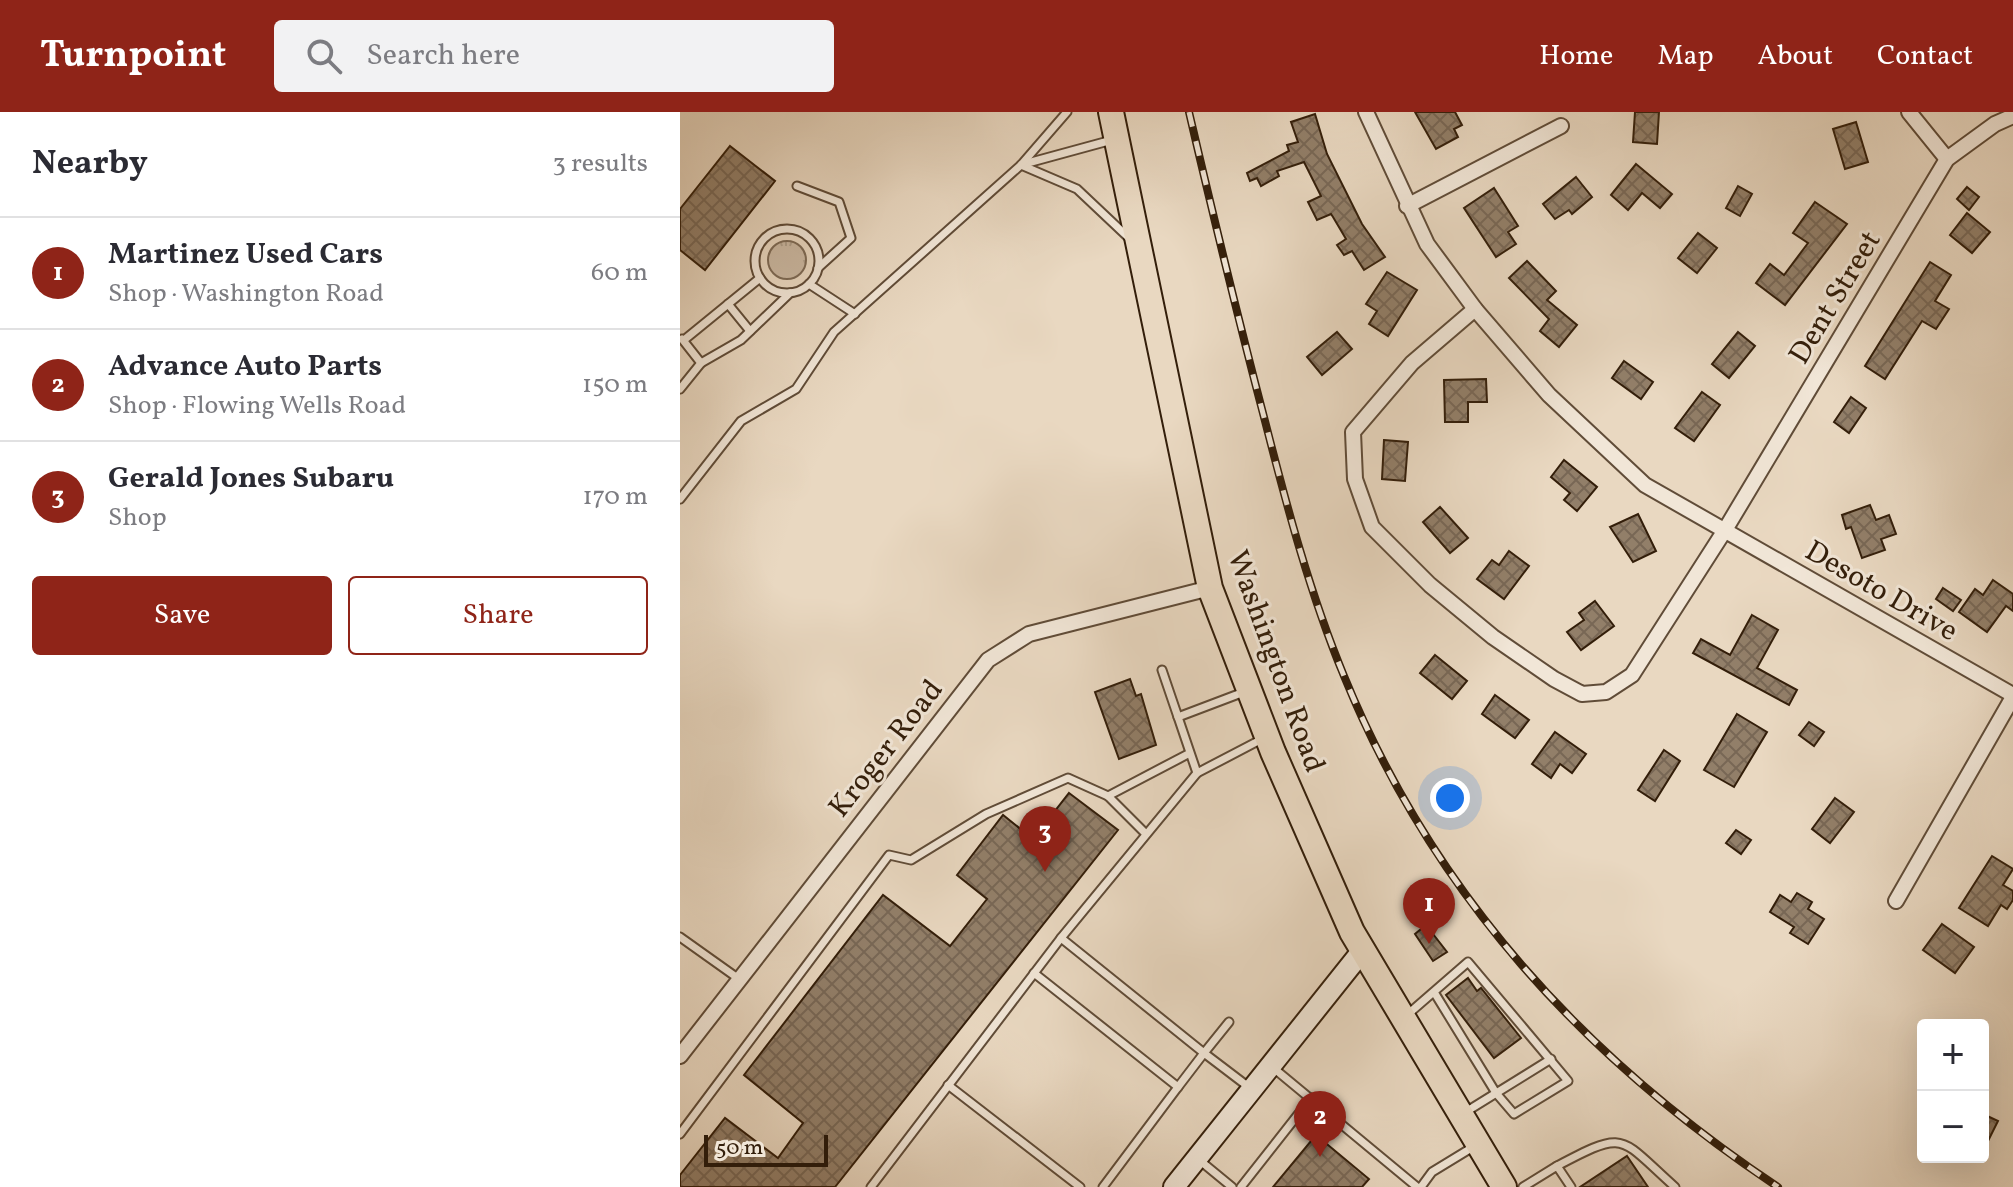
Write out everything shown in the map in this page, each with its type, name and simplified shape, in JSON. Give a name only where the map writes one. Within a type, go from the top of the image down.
[{"type":"main road","name":"Washington Road","points":[[1111,112],[1210,588],[1267,737],[1363,950],[1504,1187]]},
{"type":"main road","points":[[1174,1187],[1363,950]]},
{"type":"street","name":"Desoto Drive","points":[[1366,112],[1427,244],[1475,309],[1549,395],[1645,485],[2013,696]]},
{"type":"street","points":[[1909,112],[1947,159]]},
{"type":"street","name":"Dent Street","points":[[1475,309],[1412,363],[1353,432],[1355,479],[1372,527],[1430,585],[1493,637],[1554,679],[1582,694],[1606,692],[1632,675],[1725,530],[1947,159],[1995,124],[2013,116]]},
{"type":"street","points":[[1407,206],[1561,126]]},
{"type":"street","name":"Kroger Road","points":[[680,1056],[988,660],[1029,634],[1210,588]]},
{"type":"street","points":[[1896,901],[2013,696]]},
{"type":"lane","points":[[680,499],[741,421],[796,389],[834,332],[1021,165],[1067,112]]},
{"type":"lane","points":[[1021,165],[1115,140]]},
{"type":"lane","points":[[1021,165],[1077,189],[1137,247]]},
{"type":"lane","points":[[680,389],[701,363],[750,331],[790,293],[809,284],[818,268],[851,238],[851,228],[839,202],[797,186]]},
{"type":"lane","points":[[790,293],[773,290],[760,278],[755,268],[757,247],[771,232],[792,229],[810,239],[816,247],[818,268]]},
{"type":"lane","points":[[701,363],[682,339],[760,278]]},
{"type":"lane","points":[[809,284],[855,314]]},
{"type":"lane","points":[[728,304],[750,331]]},
{"type":"lane","points":[[1162,670],[1188,754],[1197,773]]},
{"type":"lane","points":[[1178,717],[1250,690]]},
{"type":"lane","points":[[871,1187],[1061,938],[1197,773],[1267,737]]},
{"type":"lane","points":[[1108,796],[1188,754]]},
{"type":"lane","points":[[680,1134],[889,855],[911,860],[986,814],[1068,778],[1108,796],[1145,833]]},
{"type":"lane","points":[[680,937],[739,979]]},
{"type":"lane","points":[[1061,938],[1251,1089]]},
{"type":"lane","points":[[1404,1018],[1468,962],[1568,1081],[1514,1114],[1496,1093],[1434,992]]},
{"type":"lane","points":[[1034,973],[1178,1087]]},
{"type":"lane","points":[[1103,1187],[1229,1022]]},
{"type":"lane","points":[[1461,1114],[1551,1059]]},
{"type":"lane","points":[[1270,1065],[1419,1187],[1432,1172],[1478,1144]]},
{"type":"lane","points":[[948,1085],[1080,1187]]},
{"type":"lane","points":[[1241,1187],[1311,1098]]},
{"type":"lane","points":[[1523,1187],[1606,1140],[1628,1145],[1675,1187]]},
{"type":"lane","points":[[1196,1158],[1232,1187]]},
{"type":"lane","points":[[1557,1166],[1571,1187]]},
{"type":"lane","points":[[1214,1187],[1221,1178]]},
{"type":"green space","points":[[787,241],[800,247],[806,260],[800,273],[787,279],[774,273],[768,260],[774,247]]},
{"type":"building","points":[[1415,112],[1455,112],[1462,125],[1454,129],[1458,137],[1436,149]]},
{"type":"building","points":[[1635,112],[1659,112],[1657,144],[1633,142]]},
{"type":"building","points":[[1315,114],[1327,154],[1362,224],[1385,257],[1364,270],[1352,251],[1344,255],[1337,245],[1346,239],[1331,214],[1317,220],[1308,202],[1321,196],[1304,162],[1277,171],[1279,176],[1261,186],[1257,178],[1250,181],[1247,173],[1289,151],[1287,145],[1298,142],[1291,122]]},
{"type":"building","points":[[1856,122],[1868,162],[1845,169],[1833,129]]},
{"type":"building","points":[[730,146],[775,181],[705,270],[680,250],[680,209]]},
{"type":"building","points":[[1636,164],[1672,194],[1660,208],[1642,193],[1628,210],[1611,195]]},
{"type":"building","points":[[1576,177],[1592,197],[1572,214],[1569,210],[1555,219],[1543,204]]},
{"type":"building","points":[[1738,186],[1752,194],[1740,216],[1726,208]]},
{"type":"building","points":[[1967,187],[1979,197],[1969,210],[1957,199]]},
{"type":"building","points":[[1494,188],[1518,226],[1508,232],[1516,244],[1496,257],[1464,208]]},
{"type":"building","points":[[1815,202],[1847,224],[1785,305],[1756,283],[1770,264],[1784,275],[1808,243],[1793,233]]},
{"type":"building","points":[[1967,213],[1990,232],[1972,253],[1950,235]]},
{"type":"building","points":[[1698,233],[1717,248],[1697,273],[1678,258]]},
{"type":"building","points":[[1527,261],[1556,291],[1547,300],[1577,325],[1559,347],[1540,331],[1549,319],[1509,278]]},
{"type":"building","points":[[1930,262],[1951,275],[1935,301],[1949,309],[1936,329],[1922,321],[1885,379],[1865,366]]},
{"type":"building","points":[[1387,272],[1417,290],[1388,336],[1369,324],[1377,311],[1366,304]]},
{"type":"building","points":[[1337,332],[1352,349],[1322,375],[1307,357]]},
{"type":"building","points":[[1738,332],[1755,346],[1729,378],[1712,364]]},
{"type":"building","points":[[1624,361],[1653,382],[1641,399],[1612,378]]},
{"type":"building","points":[[1486,379],[1487,402],[1468,402],[1468,422],[1445,422],[1444,380]]},
{"type":"building","points":[[1702,392],[1720,405],[1694,441],[1675,428]]},
{"type":"building","points":[[1851,397],[1866,408],[1849,433],[1834,422]]},
{"type":"building","points":[[1384,440],[1408,442],[1405,481],[1382,479]]},
{"type":"building","points":[[1564,460],[1597,487],[1577,511],[1564,500],[1570,493],[1551,477]]},
{"type":"building","points":[[1870,505],[1876,520],[1889,515],[1896,534],[1881,539],[1885,550],[1862,558],[1851,527],[1846,529],[1842,515]]},
{"type":"building","points":[[1440,507],[1468,538],[1450,553],[1423,522]]},
{"type":"building","points":[[1638,514],[1656,551],[1633,562],[1610,527]]},
{"type":"building","points":[[1509,551],[1529,566],[1504,599],[1477,579],[1492,560],[1499,565]]},
{"type":"building","points":[[1993,580],[2013,594],[2013,611],[2006,606],[1987,632],[1959,612],[1975,589],[1983,595]]},
{"type":"building","points":[[1943,588],[1961,600],[1953,611],[1936,599]]},
{"type":"building","points":[[1595,601],[1614,626],[1581,650],[1567,632],[1584,620],[1579,613]]},
{"type":"building","points":[[1752,615],[1778,630],[1757,668],[1797,690],[1789,705],[1693,653],[1701,639],[1730,655]]},
{"type":"building","points":[[1435,655],[1467,681],[1452,699],[1420,673]]},
{"type":"building","points":[[1130,679],[1136,696],[1141,694],[1156,745],[1119,759],[1095,692]]},
{"type":"building","points":[[1495,695],[1529,720],[1515,738],[1482,714]]},
{"type":"building","points":[[1737,714],[1767,732],[1734,787],[1704,770]]},
{"type":"building","points":[[1809,722],[1824,732],[1814,746],[1799,735]]},
{"type":"building","points":[[1555,732],[1586,754],[1572,773],[1560,764],[1551,778],[1532,764]]},
{"type":"building","points":[[1664,750],[1680,761],[1655,801],[1638,790]]},
{"type":"building","points":[[1069,793],[1118,830],[835,1187],[680,1187],[680,1175],[725,1118],[778,1158],[803,1123],[744,1075],[883,895],[950,946],[987,899],[957,875],[1003,815],[1033,839]]},
{"type":"building","points":[[1835,798],[1854,812],[1830,843],[1812,829]]},
{"type":"building","points":[[1736,830],[1751,840],[1741,854],[1726,843]]},
{"type":"building","points":[[1992,856],[2013,869],[2003,885],[2013,891],[2013,900],[2007,909],[2001,905],[1988,926],[1959,908]]},
{"type":"building","points":[[1797,893],[1812,902],[1808,909],[1824,919],[1808,944],[1790,933],[1794,927],[1770,912],[1780,895],[1791,902]]},
{"type":"building","points":[[1942,924],[1974,947],[1955,973],[1923,950]]},
{"type":"building","points":[[1426,925],[1447,952],[1433,961],[1415,934]]},
{"type":"building","points":[[1468,978],[1477,991],[1481,988],[1521,1038],[1494,1058],[1446,995]]},
{"type":"building","points":[[1989,1117],[1998,1121],[1989,1139]]},
{"type":"building","points":[[1316,1135],[1369,1179],[1362,1187],[1273,1187]]},
{"type":"building","points":[[1627,1156],[1648,1187],[1580,1187]]},
{"type":"railway","points":[[1189,112],[1245,344],[1300,550],[1344,676],[1380,755],[1422,830],[1469,899],[1522,965],[1579,1026],[1641,1083],[1707,1137],[1778,1187]]},
{"type":"place","name":"Gerald Jones Subaru","points":[[1045,872]]},
{"type":"place","name":"Martinez Used Cars","points":[[1429,944]]},
{"type":"place","name":"Advance Auto Parts","points":[[1320,1157]]}]
